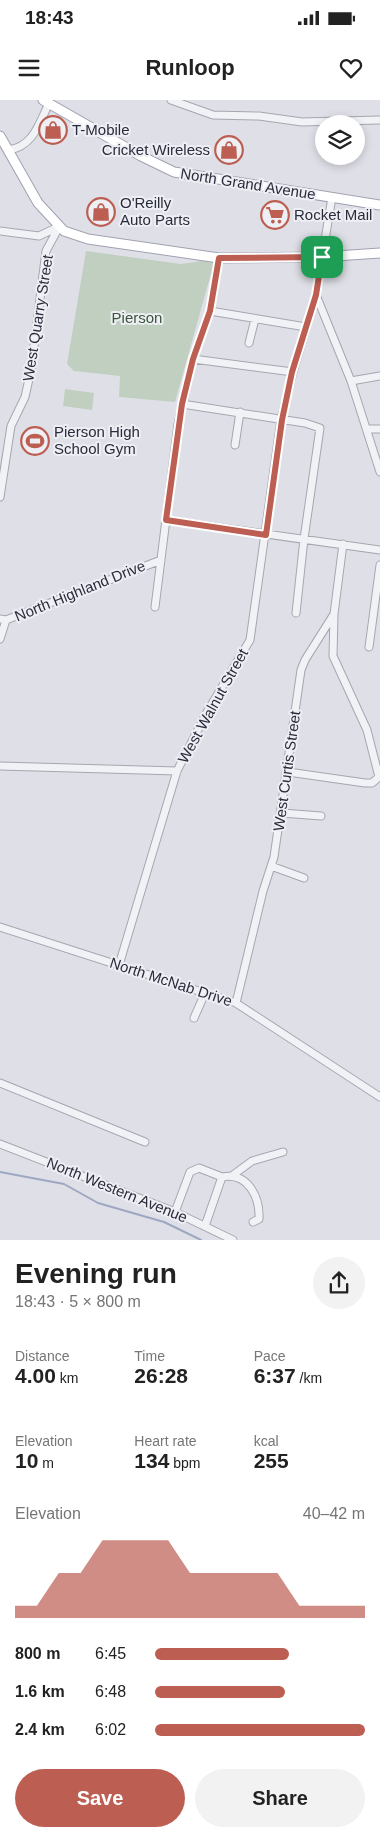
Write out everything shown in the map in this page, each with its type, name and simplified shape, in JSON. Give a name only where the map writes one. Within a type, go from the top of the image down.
[{"type":"main road","name":"North Grand Avenue","points":[[46,102],[140,156],[174,172],[380,205]]},
{"type":"main road","points":[[0,136],[38,203],[58,227],[88,240],[219,258],[322,257],[380,253]]},
{"type":"street","points":[[171,100],[213,116],[259,116],[302,122],[380,120]]},
{"type":"street","points":[[8,150],[26,145],[34,136],[46,102]]},
{"type":"street","name":"West Walnut Street","points":[[119,965],[177,771],[207,712],[248,646],[282,420],[292,372],[316,295],[332,197]]},
{"type":"street","points":[[0,231],[39,236],[58,227]]},
{"type":"street","name":"West Quarry Street","points":[[0,497],[11,426],[25,397],[31,370],[46,251],[58,227]]},
{"type":"street","points":[[155,607],[182,404],[193,359],[210,311],[219,258]]},
{"type":"street","points":[[316,295],[351,381],[380,472]]},
{"type":"street","points":[[210,311],[306,327]]},
{"type":"street","points":[[249,343],[255,319]]},
{"type":"street","points":[[193,359],[292,372]]},
{"type":"street","points":[[351,381],[380,376]]},
{"type":"street","points":[[182,404],[240,412],[318,427],[320,437],[304,539],[296,613]]},
{"type":"street","points":[[235,445],[240,412]]},
{"type":"street","points":[[366,429],[380,429]]},
{"type":"street","points":[[166,520],[380,550]]},
{"type":"street","name":"West Curtis Street","points":[[236,1002],[263,891],[271,866],[282,813],[302,670],[305,660],[334,614],[342,544]]},
{"type":"street","name":"North Highland Drive","points":[[3,619],[161,560]]},
{"type":"street","points":[[369,647],[377,609],[380,565]]},
{"type":"street","points":[[288,772],[365,783],[377,781],[379,772],[367,730],[333,656],[334,614]]},
{"type":"street","points":[[0,639],[3,619]]},
{"type":"street","points":[[0,766],[177,771]]},
{"type":"street","points":[[282,813],[321,816]]},
{"type":"street","points":[[271,866],[304,878]]},
{"type":"street","name":"North McNab Drive","points":[[0,927],[236,1002],[380,1097]]},
{"type":"street","points":[[194,1018],[205,993]]},
{"type":"street","points":[[0,1083],[145,1142]]},
{"type":"street","name":"North Western Avenue","points":[[0,1144],[175,1212],[232,1240]]},
{"type":"street","points":[[175,1212],[190,1172],[199,1168],[222,1177],[233,1175],[252,1160],[283,1152]]},
{"type":"street","points":[[233,1175],[246,1181],[253,1191],[260,1208],[259,1219],[253,1222]]},
{"type":"street","points":[[205,1226],[222,1177]]},
{"type":"green space","name":"Pierson","points":[[86,251],[181,264],[208,260],[214,263],[175,402],[119,397],[120,376],[74,371],[67,364]]},
{"type":"green space","points":[[65,389],[94,393],[92,410],[63,406]]},
{"type":"waterway","points":[[0,1172],[64,1184],[98,1203],[164,1222],[201,1240]]},
{"type":"place","name":"T-Mobile","points":[[53,130]]},
{"type":"place","name":"Cricket Wireless","points":[[229,150]]},
{"type":"place","name":"O'Reilly Auto Parts","points":[[101,212]]},
{"type":"place","name":"Rocket Mail","points":[[275,215]]},
{"type":"place","name":"Pierson High School Gym","points":[[35,441]]},
{"type":"route","points":[[322,257],[316,295],[292,372],[282,420],[266,535],[166,520],[182,404],[193,359],[210,311],[219,258],[322,257]]}]
